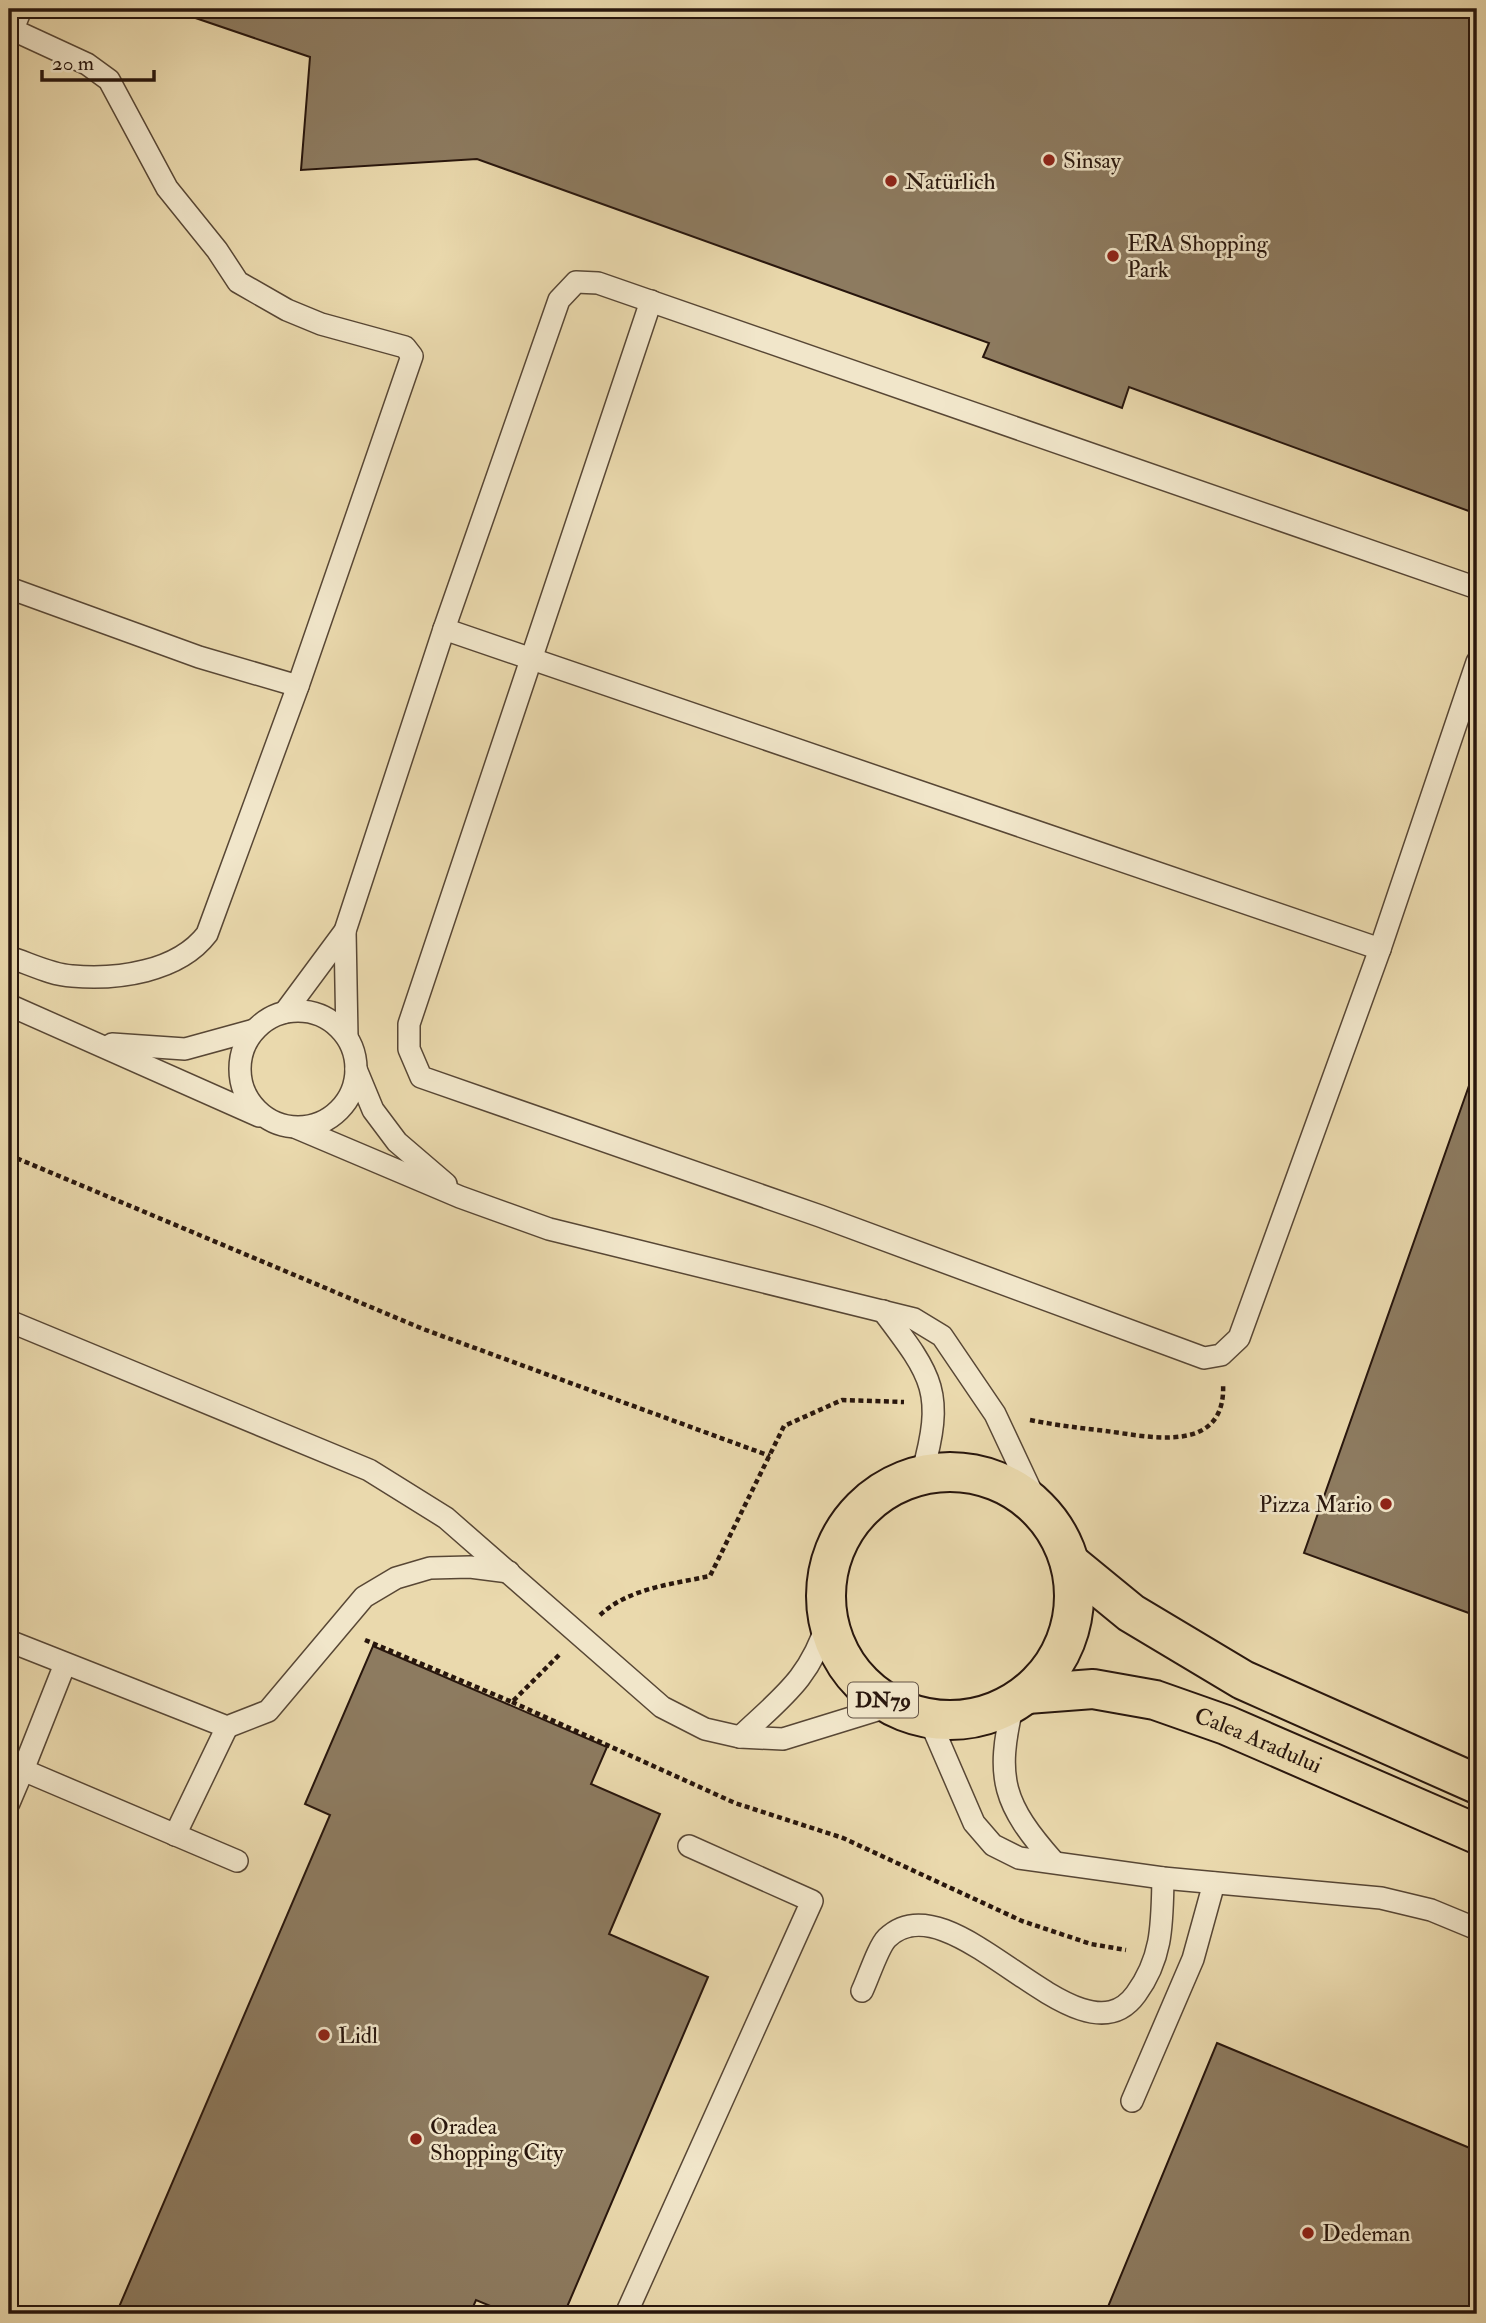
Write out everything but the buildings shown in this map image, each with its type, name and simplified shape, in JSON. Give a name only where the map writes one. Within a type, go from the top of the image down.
[{"type":"highway","name":"Calea Aradului","points":[[962,1472],[991,1478],[1018,1491],[1041,1510],[1054,1528],[1070,1563],[1075,1599],[1069,1635],[1053,1667],[1020,1699],[986,1716],[958,1721],[929,1719],[890,1706],[861,1684],[840,1655],[828,1620],[825,1600],[829,1566],[841,1535],[861,1508],[888,1487],[922,1474],[962,1472]]},
{"type":"highway","name":"Calea Aradului","points":[[1070,1563],[1131,1613],[1243,1680],[1477,1784]]},
{"type":"highway","name":"Calea Aradului","points":[[1020,1699],[1093,1689],[1155,1700],[1226,1725],[1477,1834]]},
{"type":"lane","points":[[9,957],[70,976],[130,976],[195,950],[207,934],[298,686],[412,356],[405,347],[321,324],[287,310],[238,282],[218,250],[167,188],[109,80],[87,64],[11,29],[21,9]]},
{"type":"lane","points":[[285,1012],[345,931],[444,629],[559,300],[576,282],[598,283],[651,301],[1477,588]]},
{"type":"lane","points":[[651,301],[409,1024],[409,1049],[421,1077],[820,1216],[1204,1358],[1221,1355],[1239,1338],[1380,949],[1477,662]]},
{"type":"lane","points":[[9,588],[200,657],[298,686]]},
{"type":"lane","points":[[444,629],[1380,949]]},
{"type":"lane","points":[[345,931],[347,1037],[356,1069],[373,1110],[397,1142],[460,1198]]},
{"type":"lane","points":[[9,1005],[274,1123],[297,1128],[460,1198],[549,1229],[914,1319],[942,1336],[995,1414],[1041,1510]]},
{"type":"lane","points":[[274,1123],[256,1110],[244,1092],[239,1070],[243,1049],[254,1030],[268,1018],[285,1012],[303,1011],[320,1015],[335,1024],[347,1037]]},
{"type":"lane","points":[[97,1043],[185,1049],[254,1030]]},
{"type":"lane","points":[[297,1128],[319,1124],[338,1111],[351,1091],[356,1069]]},
{"type":"lane","points":[[883,1311],[923,1363],[935,1404],[934,1433],[922,1474]]},
{"type":"lane","points":[[9,1321],[369,1470],[446,1518],[662,1707],[705,1729],[740,1737],[783,1739],[890,1706]]},
{"type":"lane","points":[[9,1641],[227,1727],[268,1711],[364,1597],[396,1578],[430,1568],[470,1567],[509,1572]]},
{"type":"lane","points":[[740,1737],[789,1694],[819,1650],[828,1620]]},
{"type":"lane","points":[[9,1803],[16,1767],[65,1664]]},
{"type":"lane","points":[[1020,1699],[1003,1747],[1004,1782],[1029,1833],[1054,1862]]},
{"type":"lane","points":[[929,1719],[974,1823],[993,1844],[1019,1858],[1163,1878],[1381,1898],[1431,1910],[1477,1929]]},
{"type":"lane","points":[[175,1835],[227,1727]]},
{"type":"lane","points":[[16,1767],[237,1861]]},
{"type":"lane","points":[[626,2314],[812,1901],[690,1846]]},
{"type":"lane","points":[[862,1991],[886,1938],[911,1926],[938,1926],[994,1956],[1056,2000],[1100,2014],[1129,2003],[1147,1979],[1158,1953],[1163,1878]]},
{"type":"lane","points":[[1132,2101],[1193,1959],[1214,1883]]},
{"type":"path","points":[[9,1155],[423,1329],[770,1456]]},
{"type":"path","points":[[995,1414],[1158,1438],[1184,1438],[1205,1430],[1218,1414],[1223,1389],[1221,1355]]},
{"type":"path","points":[[785,1426],[842,1400],[935,1404]]},
{"type":"path","points":[[512,1702],[735,1803],[843,1838],[1022,1921],[1091,1944],[1158,1953]]},
{"type":"place","name":"Sinsay","points":[[1049,160]]},
{"type":"place","name":"Natürlich","points":[[891,181]]},
{"type":"place","name":"ERA Shopping Park","points":[[1113,256]]},
{"type":"place","name":"Pizza Mario","points":[[1386,1504]]},
{"type":"place","name":"Lidl","points":[[324,2035]]},
{"type":"place","name":"Oradea Shopping City","points":[[416,2139]]},
{"type":"place","name":"Dedeman","points":[[1308,2233]]}]
